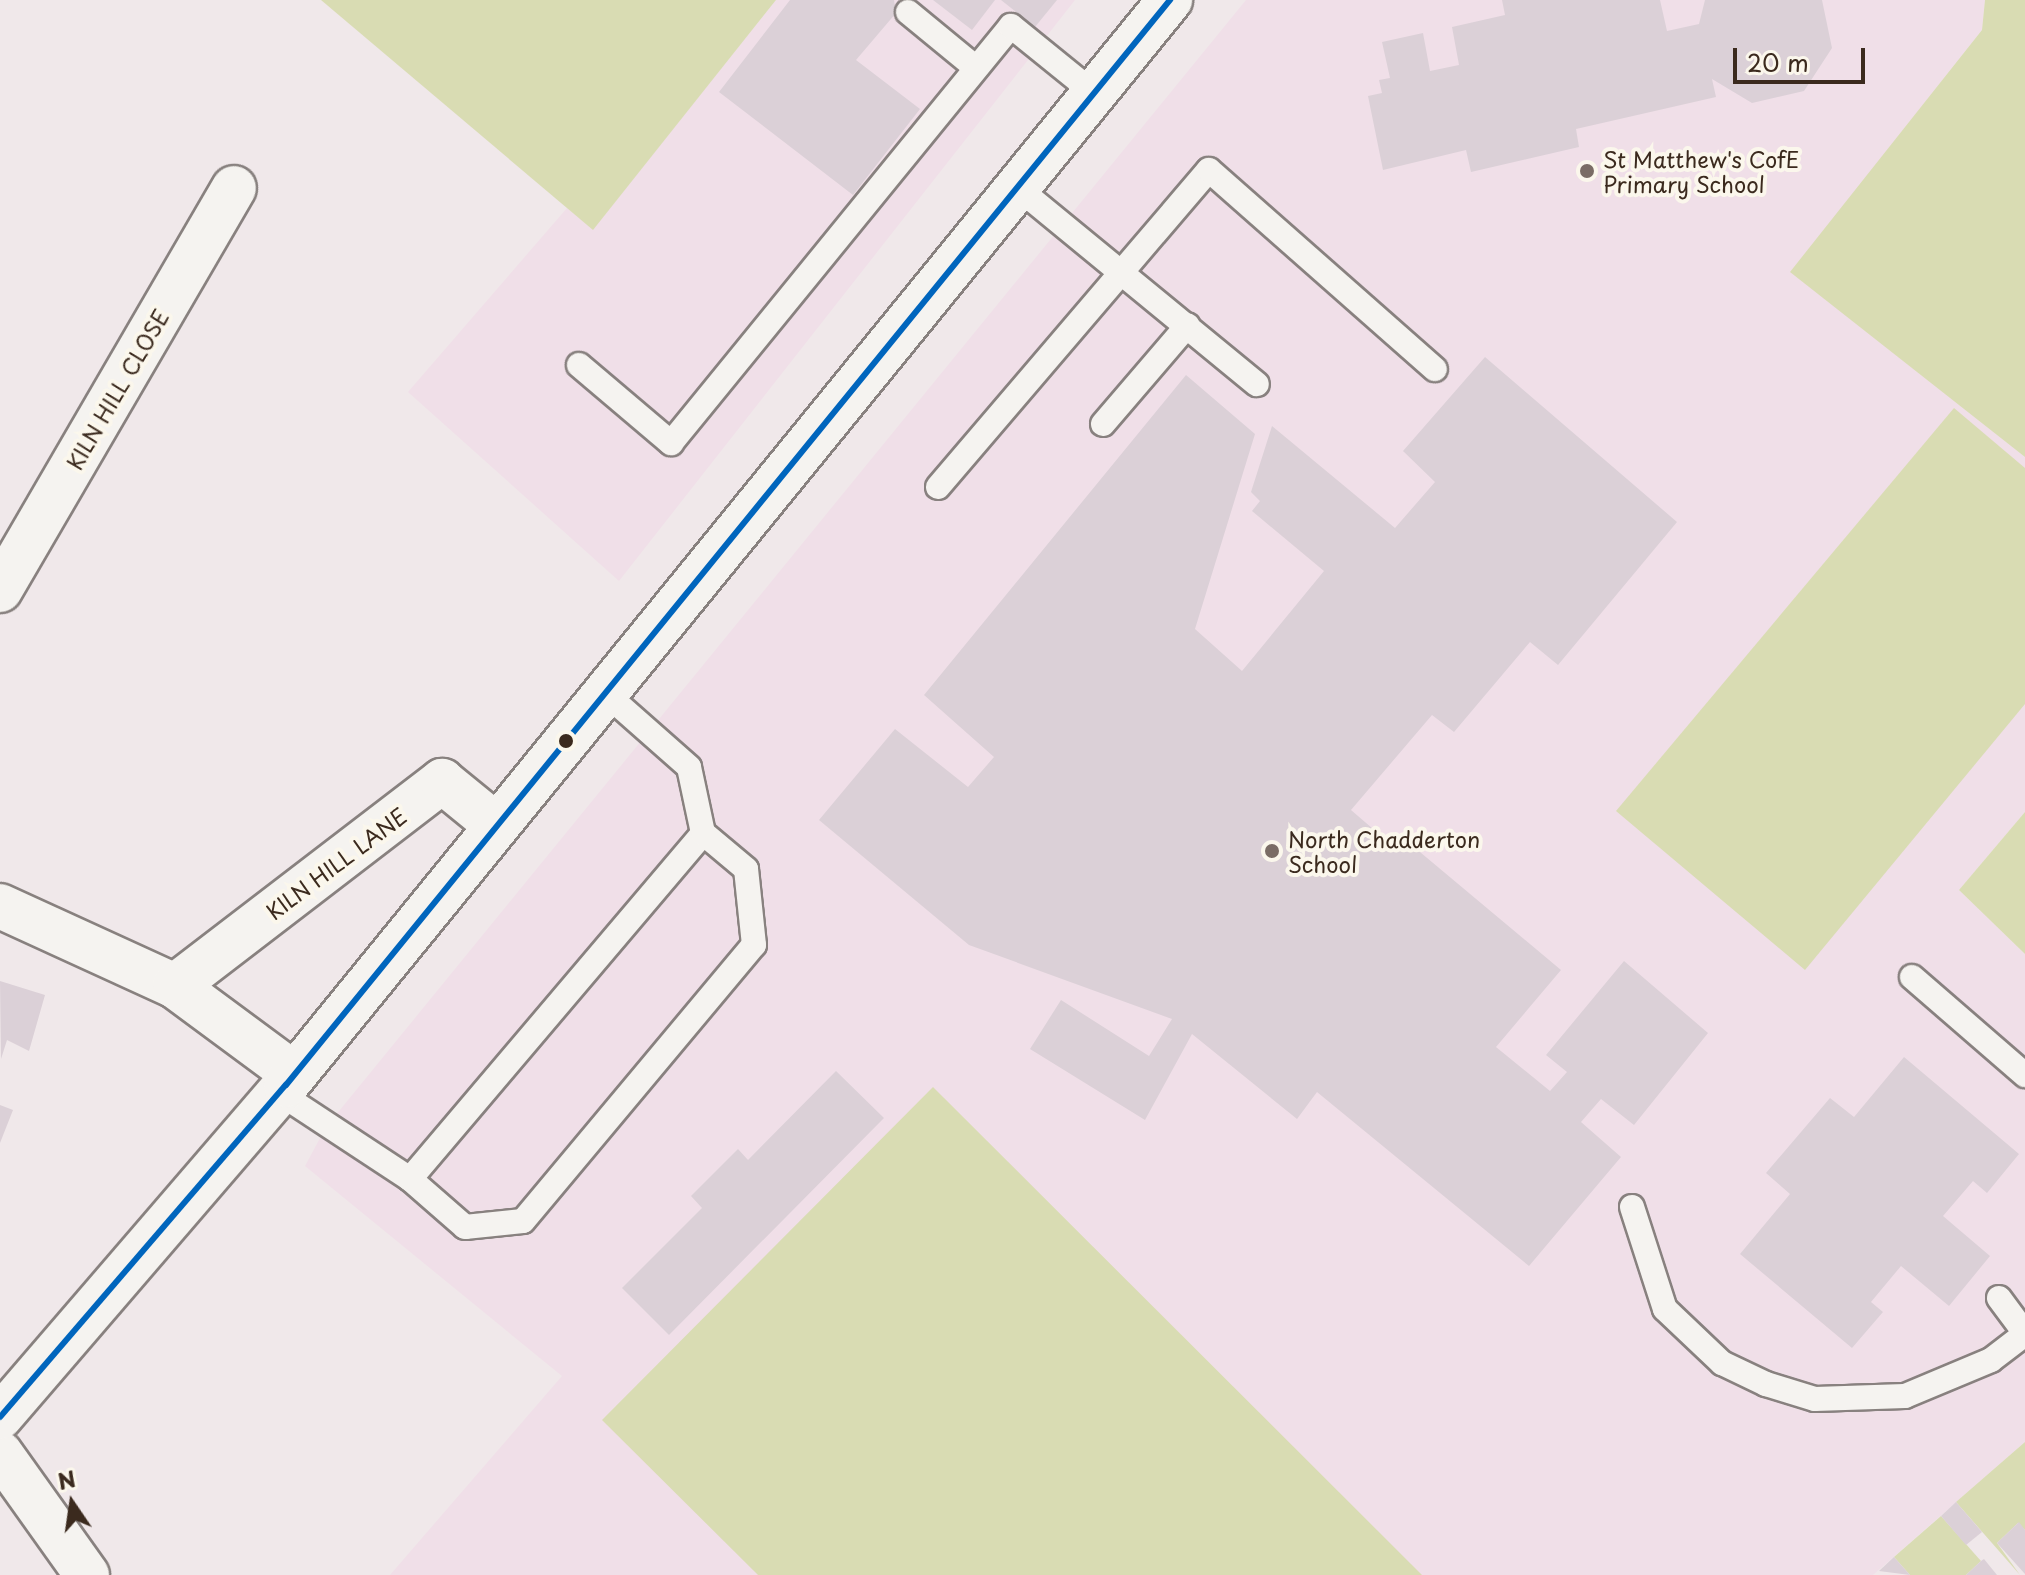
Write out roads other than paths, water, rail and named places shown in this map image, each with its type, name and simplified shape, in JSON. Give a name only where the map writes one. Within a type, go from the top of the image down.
[{"type":"main road","points":[[0,1417],[286,1083],[1170,0]]},
{"type":"main road","name":"KILN HILL CLOSE","points":[[0,590],[234,188]]},
{"type":"main road","name":"KILN HILL LANE","points":[[175,986],[442,781],[496,825]]},
{"type":"main road","points":[[0,906],[175,986],[286,1083]]},
{"type":"main road","points":[[0,1453],[87,1575]]},
{"type":"lane","points":[[908,12],[976,68]]},
{"type":"lane","points":[[579,365],[671,443],[1011,26],[1095,94]]},
{"type":"lane","points":[[938,487],[1120,270],[1209,170],[1435,369]]},
{"type":"lane","points":[[1018,188],[1257,384]]},
{"type":"lane","points":[[1103,424],[1188,325]]},
{"type":"lane","points":[[286,1083],[410,1179],[465,1227],[523,1221],[754,945],[746,869],[703,833],[689,767],[604,692]]},
{"type":"lane","points":[[410,1179],[703,833]]},
{"type":"lane","points":[[1912,977],[2025,1075]]},
{"type":"lane","points":[[1632,1207],[1665,1309],[1722,1363],[1766,1384],[1815,1399],[1905,1396],[1991,1360],[2025,1334],[1999,1298]]},
{"type":"place","name":"St Matthew's CofE Primary School","points":[[1587,171]]},
{"type":"place","name":"North Chadderton School","points":[[1272,851]]}]
